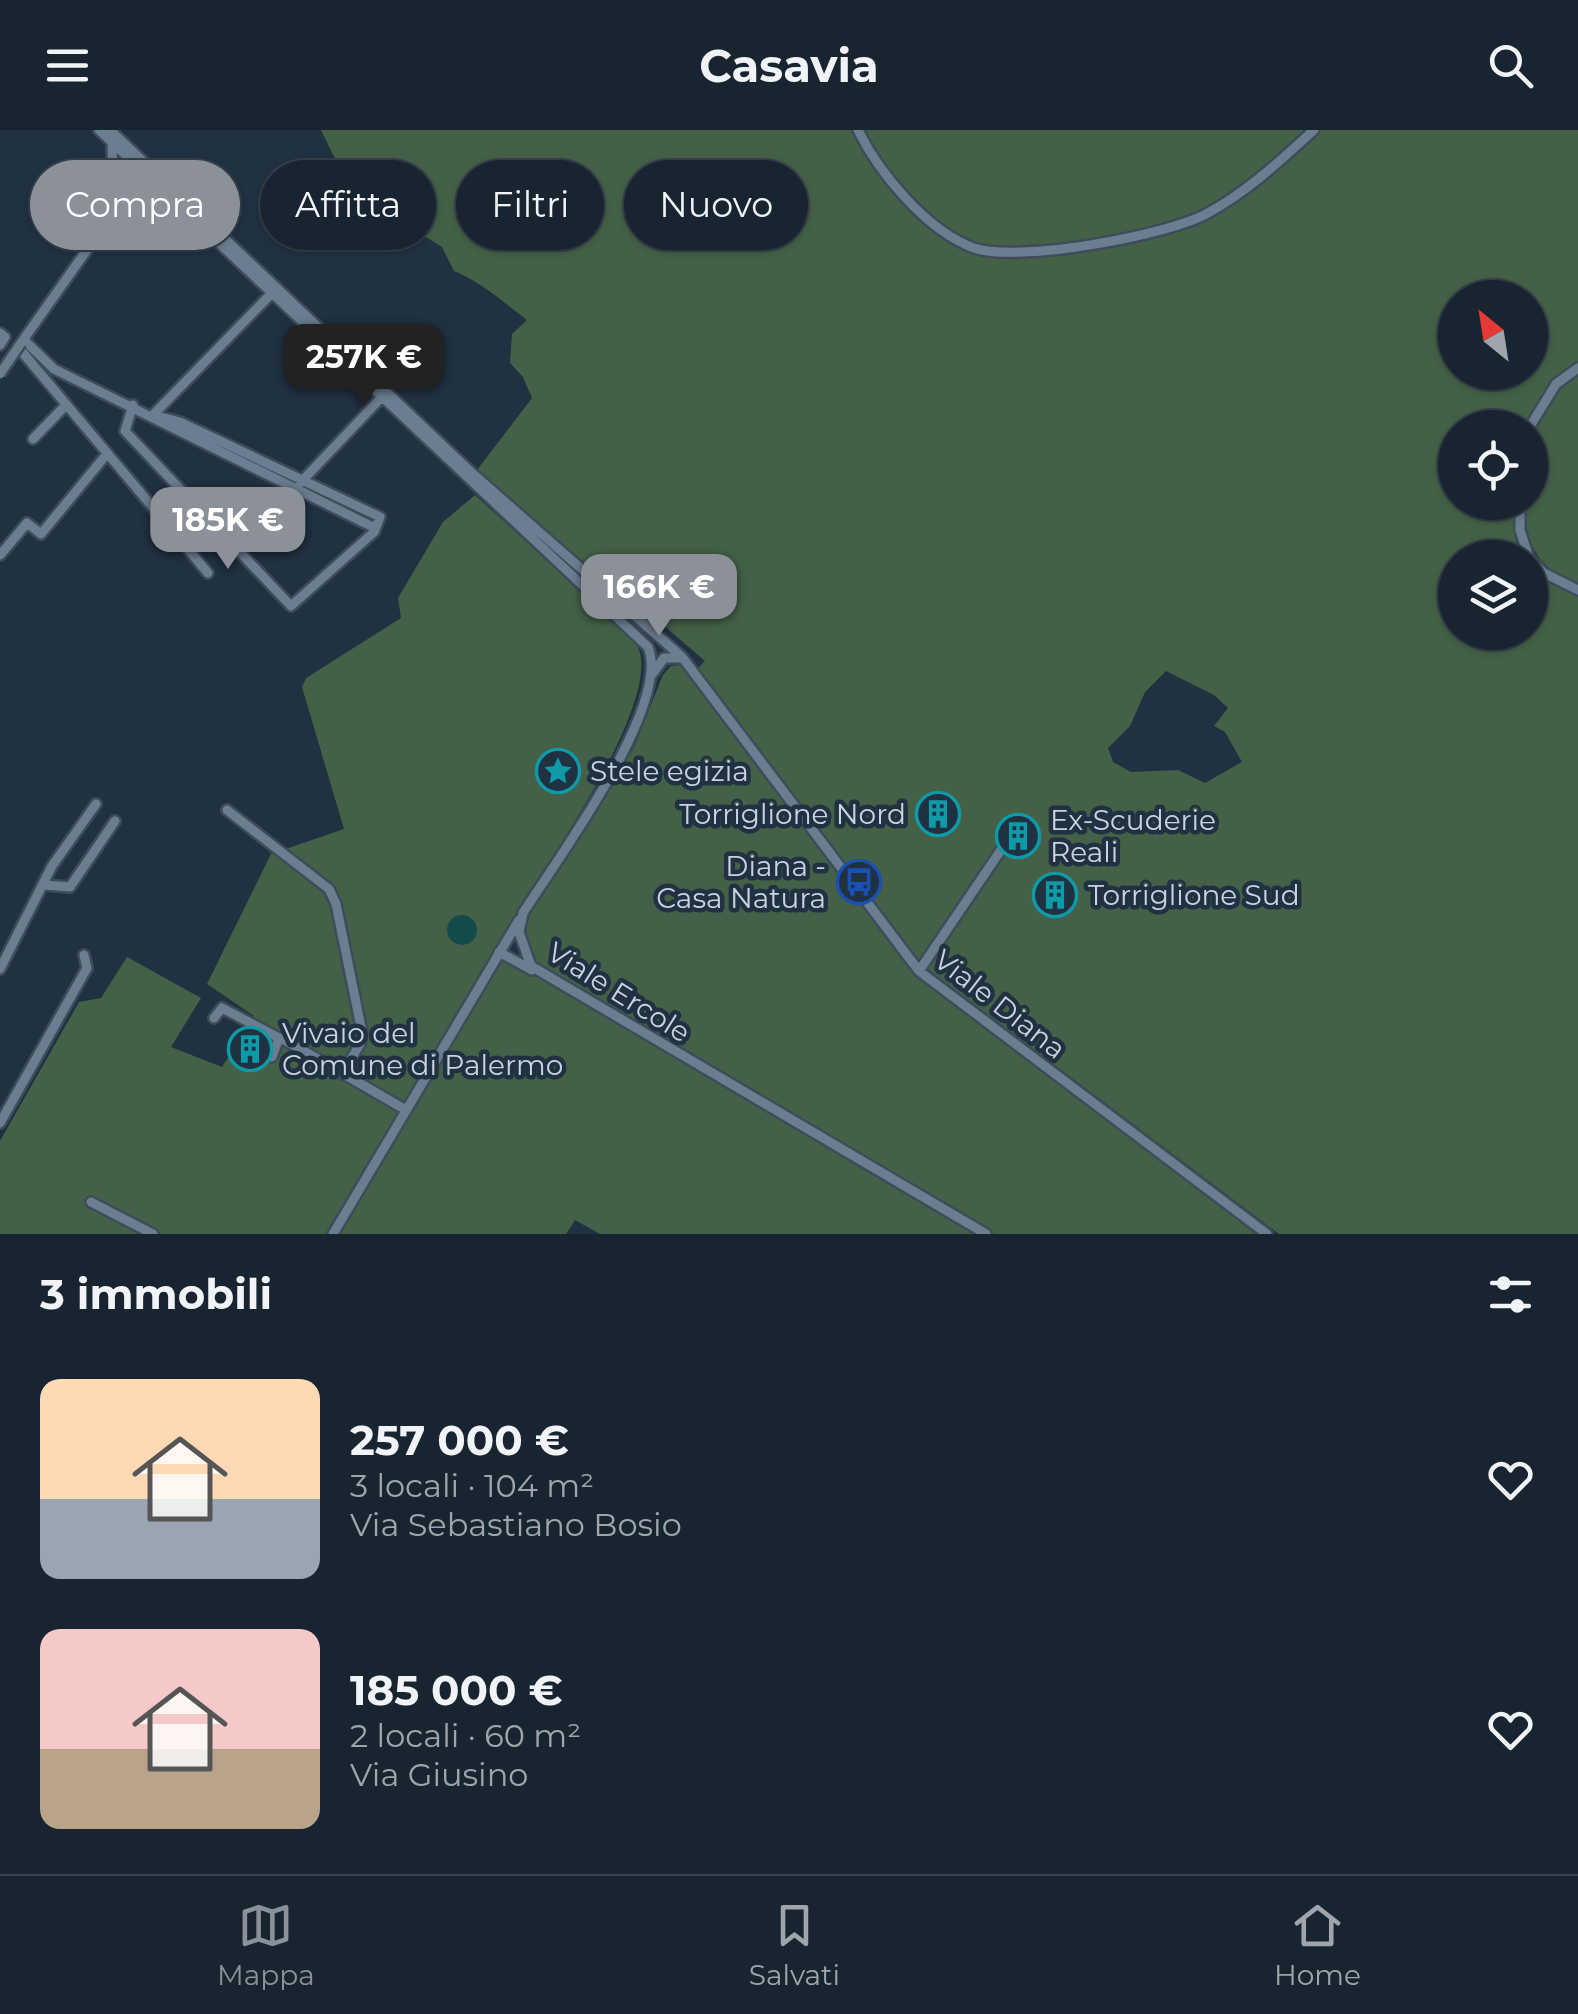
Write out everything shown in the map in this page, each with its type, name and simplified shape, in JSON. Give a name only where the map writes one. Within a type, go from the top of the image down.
[{"type":"street","points":[[99,130],[113,135],[270,295],[632,628],[650,651],[651,677]]},
{"type":"street","points":[[858,130],[868,150],[906,195],[945,231],[973,248],[1003,254],[1110,241],[1178,226],[1206,214],[1249,185],[1314,130]]},
{"type":"street","points":[[0,374],[12,342],[106,223],[113,199],[113,135]]},
{"type":"street","name":"Viale Diana","points":[[113,135],[472,472],[686,662],[918,971],[1267,1234]]},
{"type":"street","points":[[153,415],[270,295]]},
{"type":"street","points":[[12,342],[54,369],[153,415],[180,422],[375,528]]},
{"type":"street","points":[[12,342],[208,573]]},
{"type":"street","points":[[1540,410],[1556,384],[1578,368]]},
{"type":"street","points":[[299,485],[381,398]]},
{"type":"street","points":[[133,406],[125,431],[291,606],[375,528],[380,517],[299,485]]},
{"type":"street","points":[[33,438],[64,407]]},
{"type":"street","points":[[0,555],[27,523],[42,534],[106,455]]},
{"type":"street","points":[[1548,575],[1578,590]]},
{"type":"street","points":[[333,1234],[500,952],[614,770],[634,730],[651,677],[664,658],[686,662]]},
{"type":"street","points":[[0,969],[52,866],[96,804]]},
{"type":"street","points":[[227,810],[331,894],[362,1032],[360,1044],[342,1074]]},
{"type":"street","points":[[44,886],[70,887],[115,822]]},
{"type":"street","points":[[918,971],[1003,848]]},
{"type":"street","name":"Viale Ercole","points":[[524,914],[521,944],[531,966],[542,976],[986,1234]]},
{"type":"street","points":[[500,952],[542,976]]},
{"type":"street","points":[[0,1123],[87,968],[84,956]]},
{"type":"street","points":[[214,1018],[222,1008],[406,1110]]},
{"type":"street","points":[[272,1057],[279,1038]]},
{"type":"street","points":[[92,1202],[154,1234]]},
{"type":"shaded area","points":[[321,130],[1578,130],[1578,364],[1548,390],[1548,280],[1438,280],[1438,390],[1548,390],[1535,410],[1438,410],[1438,520],[1516,520],[1517,540],[1438,540],[1438,650],[1548,650],[1548,576],[1578,594],[1578,1234],[1279,1234],[927,969],[892,929],[698,668],[705,661],[662,624],[657,628],[477,470],[532,398],[523,377],[510,363],[512,334],[527,320],[482,286],[454,271],[436,243],[436,160],[336,160]],"holes":[[[1166,671],[1214,695],[1228,708],[1214,726],[1225,732],[1242,762],[1205,783],[1178,770],[1131,772],[1113,762],[1108,748],[1130,726],[1145,692]]]},
{"type":"shaded area","points":[[1578,375],[1578,586],[1548,567],[1548,540],[1530,540],[1526,520],[1548,520],[1548,410],[1544,410],[1562,387]]},
{"type":"shaded area","points":[[475,495],[626,632],[641,658],[639,687],[610,760],[501,937],[496,953],[976,1234],[600,1234],[575,1220],[566,1234],[0,1234],[0,1141],[79,1002],[101,998],[127,957],[201,998],[171,1047],[222,1067],[254,1016],[207,984],[271,854],[344,829],[302,687],[306,678],[401,618],[398,598],[443,522]]},
{"type":"shaded area","points":[[681,665],[920,977],[1261,1234],[994,1234],[539,969],[523,934],[528,914],[634,747],[663,675],[671,666]]},
{"type":"shaded area","points":[[462,915],[472,920],[477,930],[472,940],[462,945],[452,940],[447,930],[452,920]]},
{"type":"place","name":"Stele egizia","points":[[558,771]]},
{"type":"place","name":"Torriglione Nord","points":[[938,814]]},
{"type":"place","name":"Ex-Scuderie Reali","points":[[1018,836]]},
{"type":"place","name":"Diana - Casa Natura","points":[[859,882]]},
{"type":"place","name":"Torriglione Sud","points":[[1055,895]]},
{"type":"place","name":"Vivaio del Comune di Palermo","points":[[250,1049]]}]
